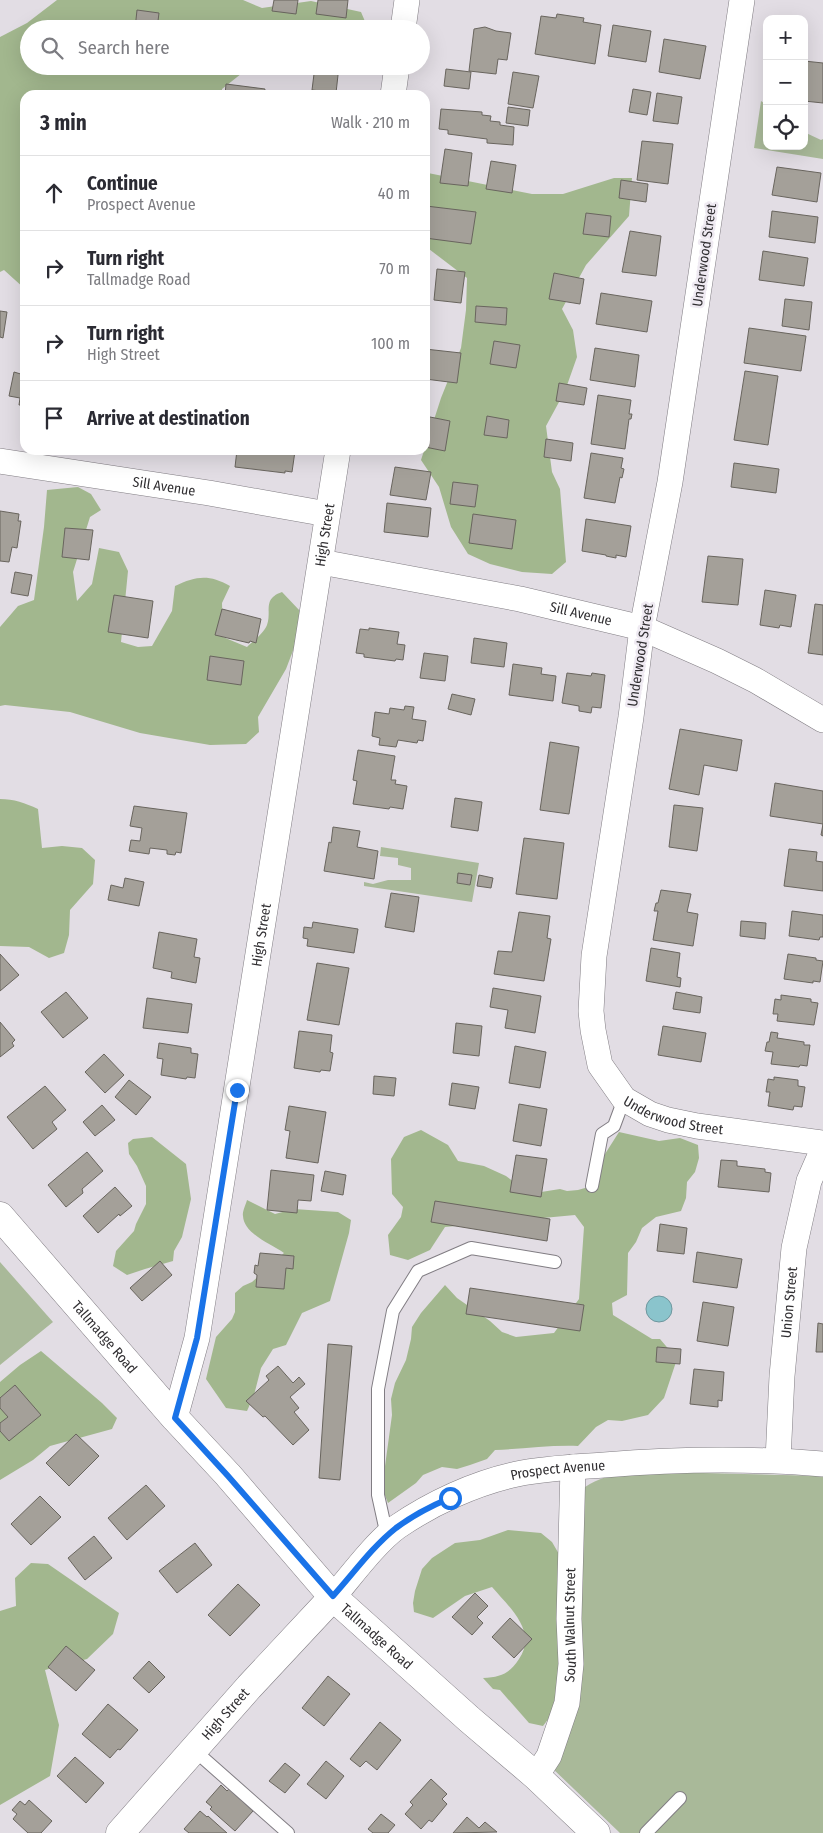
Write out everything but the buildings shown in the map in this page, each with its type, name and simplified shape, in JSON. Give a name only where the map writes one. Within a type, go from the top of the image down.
[{"type":"street","points":[[404,20],[407,0]]},
{"type":"street","name":"Underwood Street","points":[[742,0],[672,475],[642,628],[630,724],[594,956],[592,1030],[600,1065],[624,1099],[650,1114],[687,1124],[742,1134],[823,1143]]},
{"type":"street","points":[[394,90],[396,75]]},
{"type":"street","name":"High Street","points":[[175,1418],[197,1338],[337,455]]},
{"type":"street","name":"Sill Avenue","points":[[0,461],[209,493],[327,514]]},
{"type":"street","name":"Sill Avenue","points":[[321,562],[520,599],[642,628],[724,664],[823,720]]},
{"type":"street","name":"Union Street","points":[[778,1460],[782,1376],[794,1248],[809,1181],[823,1149]]},
{"type":"street","name":"Tallmadge Road","points":[[0,1216],[175,1418],[333,1596],[536,1776],[596,1833]]},
{"type":"street","name":"Prospect Avenue","points":[[333,1596],[387,1536],[414,1516],[466,1490],[517,1474],[573,1467],[664,1460],[778,1460],[823,1464]]},
{"type":"street","name":"South Walnut Street","points":[[536,1776],[549,1756],[567,1703],[571,1664],[569,1619],[573,1467]]},
{"type":"street","name":"High Street","points":[[120,1833],[333,1596]]},
{"type":"lane","points":[[592,1186],[602,1134],[614,1126],[624,1099]]},
{"type":"lane","points":[[387,1536],[378,1495],[378,1389],[393,1311],[418,1271],[471,1248],[555,1262]]},
{"type":"lane","points":[[194,1750],[288,1833]]},
{"type":"lane","points":[[646,1833],[680,1798]]},
{"type":"green space","points":[[57,0],[243,0],[262,8],[311,1],[361,12],[364,20],[31,20]]},
{"type":"green space","points":[[20,27],[20,75],[240,75],[222,90],[20,90],[20,284],[4,270],[0,272],[0,37]]},
{"type":"green space","points":[[761,101],[763,102],[763,149],[754,148]]},
{"type":"green space","points":[[808,134],[821,140],[823,139],[823,159],[767,150],[808,150]]},
{"type":"green space","points":[[430,173],[532,194],[563,194],[614,178],[632,178],[629,216],[586,265],[562,309],[573,330],[577,357],[565,391],[546,426],[552,472],[560,489],[566,562],[552,574],[522,572],[490,564],[468,554],[451,527],[439,487],[421,460],[423,455],[430,455],[430,432],[461,348],[466,310],[467,278],[430,250]]},
{"type":"green space","points":[[78,487],[91,494],[101,510],[90,517],[73,572],[77,601],[92,584],[99,548],[119,552],[128,571],[121,642],[138,647],[152,646],[172,611],[175,586],[196,578],[209,578],[230,586],[222,603],[223,637],[247,647],[266,628],[270,602],[276,595],[282,592],[300,611],[294,648],[286,669],[258,717],[259,732],[246,744],[210,745],[140,733],[70,712],[0,706],[0,627],[18,606],[34,600],[47,490]]},
{"type":"green space","points":[[0,799],[19,802],[38,809],[42,848],[62,846],[82,848],[95,860],[93,884],[70,910],[69,935],[64,953],[49,958],[29,947],[0,946]]},
{"type":"green space","points":[[381,847],[479,863],[472,902],[364,886],[364,882],[373,884],[388,880],[411,880],[411,868],[398,865],[398,858],[380,856]]},
{"type":"green space","points":[[421,1130],[448,1145],[458,1161],[484,1166],[506,1176],[523,1189],[535,1193],[560,1189],[567,1191],[578,1190],[592,1186],[605,1154],[619,1132],[659,1141],[680,1138],[698,1145],[699,1158],[695,1172],[687,1182],[686,1198],[681,1211],[656,1217],[642,1228],[636,1242],[628,1253],[627,1295],[612,1303],[613,1315],[652,1339],[660,1339],[677,1359],[664,1398],[648,1415],[622,1421],[608,1420],[596,1427],[578,1446],[495,1450],[487,1459],[470,1465],[457,1469],[442,1467],[423,1475],[416,1483],[388,1503],[382,1488],[392,1415],[391,1399],[395,1383],[406,1360],[412,1327],[421,1313],[445,1285],[457,1298],[490,1321],[502,1332],[516,1337],[554,1333],[579,1299],[584,1227],[575,1215],[445,1227],[430,1250],[408,1260],[390,1255],[388,1235],[401,1217],[403,1207],[392,1194],[391,1159],[404,1137]]},
{"type":"green space","points":[[152,1137],[186,1164],[191,1199],[182,1237],[174,1251],[173,1261],[127,1275],[113,1266],[116,1251],[134,1231],[146,1204],[146,1186],[129,1154],[128,1143],[133,1139]]},
{"type":"green space","points":[[247,1200],[275,1214],[294,1209],[338,1212],[351,1220],[330,1301],[302,1313],[286,1345],[273,1349],[261,1368],[254,1395],[247,1411],[226,1408],[206,1379],[216,1337],[232,1319],[235,1312],[235,1293],[243,1286],[252,1282],[284,1253],[259,1238],[248,1228],[243,1214]]},
{"type":"green space","points":[[0,1262],[53,1322],[0,1365]]},
{"type":"green space","points":[[41,1351],[117,1418],[112,1429],[50,1446],[33,1460],[0,1480],[0,1382]]},
{"type":"green space","points":[[662,1472],[823,1476],[823,1833],[620,1833],[551,1767],[581,1502],[585,1487],[613,1475]]},
{"type":"green space","points":[[508,1530],[541,1533],[552,1542],[563,1561],[566,1636],[552,1714],[543,1726],[529,1723],[500,1690],[493,1689],[483,1678],[500,1676],[512,1668],[524,1649],[525,1639],[519,1620],[492,1587],[465,1596],[433,1618],[414,1612],[415,1591],[422,1569],[432,1558],[455,1543],[480,1540]]},
{"type":"green space","points":[[31,1563],[48,1564],[119,1613],[113,1634],[87,1659],[45,1670],[59,1725],[50,1776],[0,1805],[0,1611],[16,1606],[15,1578]]},
{"type":"water","points":[[659,1296],[668,1300],[672,1309],[668,1318],[659,1322],[650,1318],[646,1309],[650,1300]]},
{"type":"route","points":[[237,1090],[197,1338],[175,1418],[333,1596],[382,1541],[397,1528],[431,1506],[450,1498]]}]
